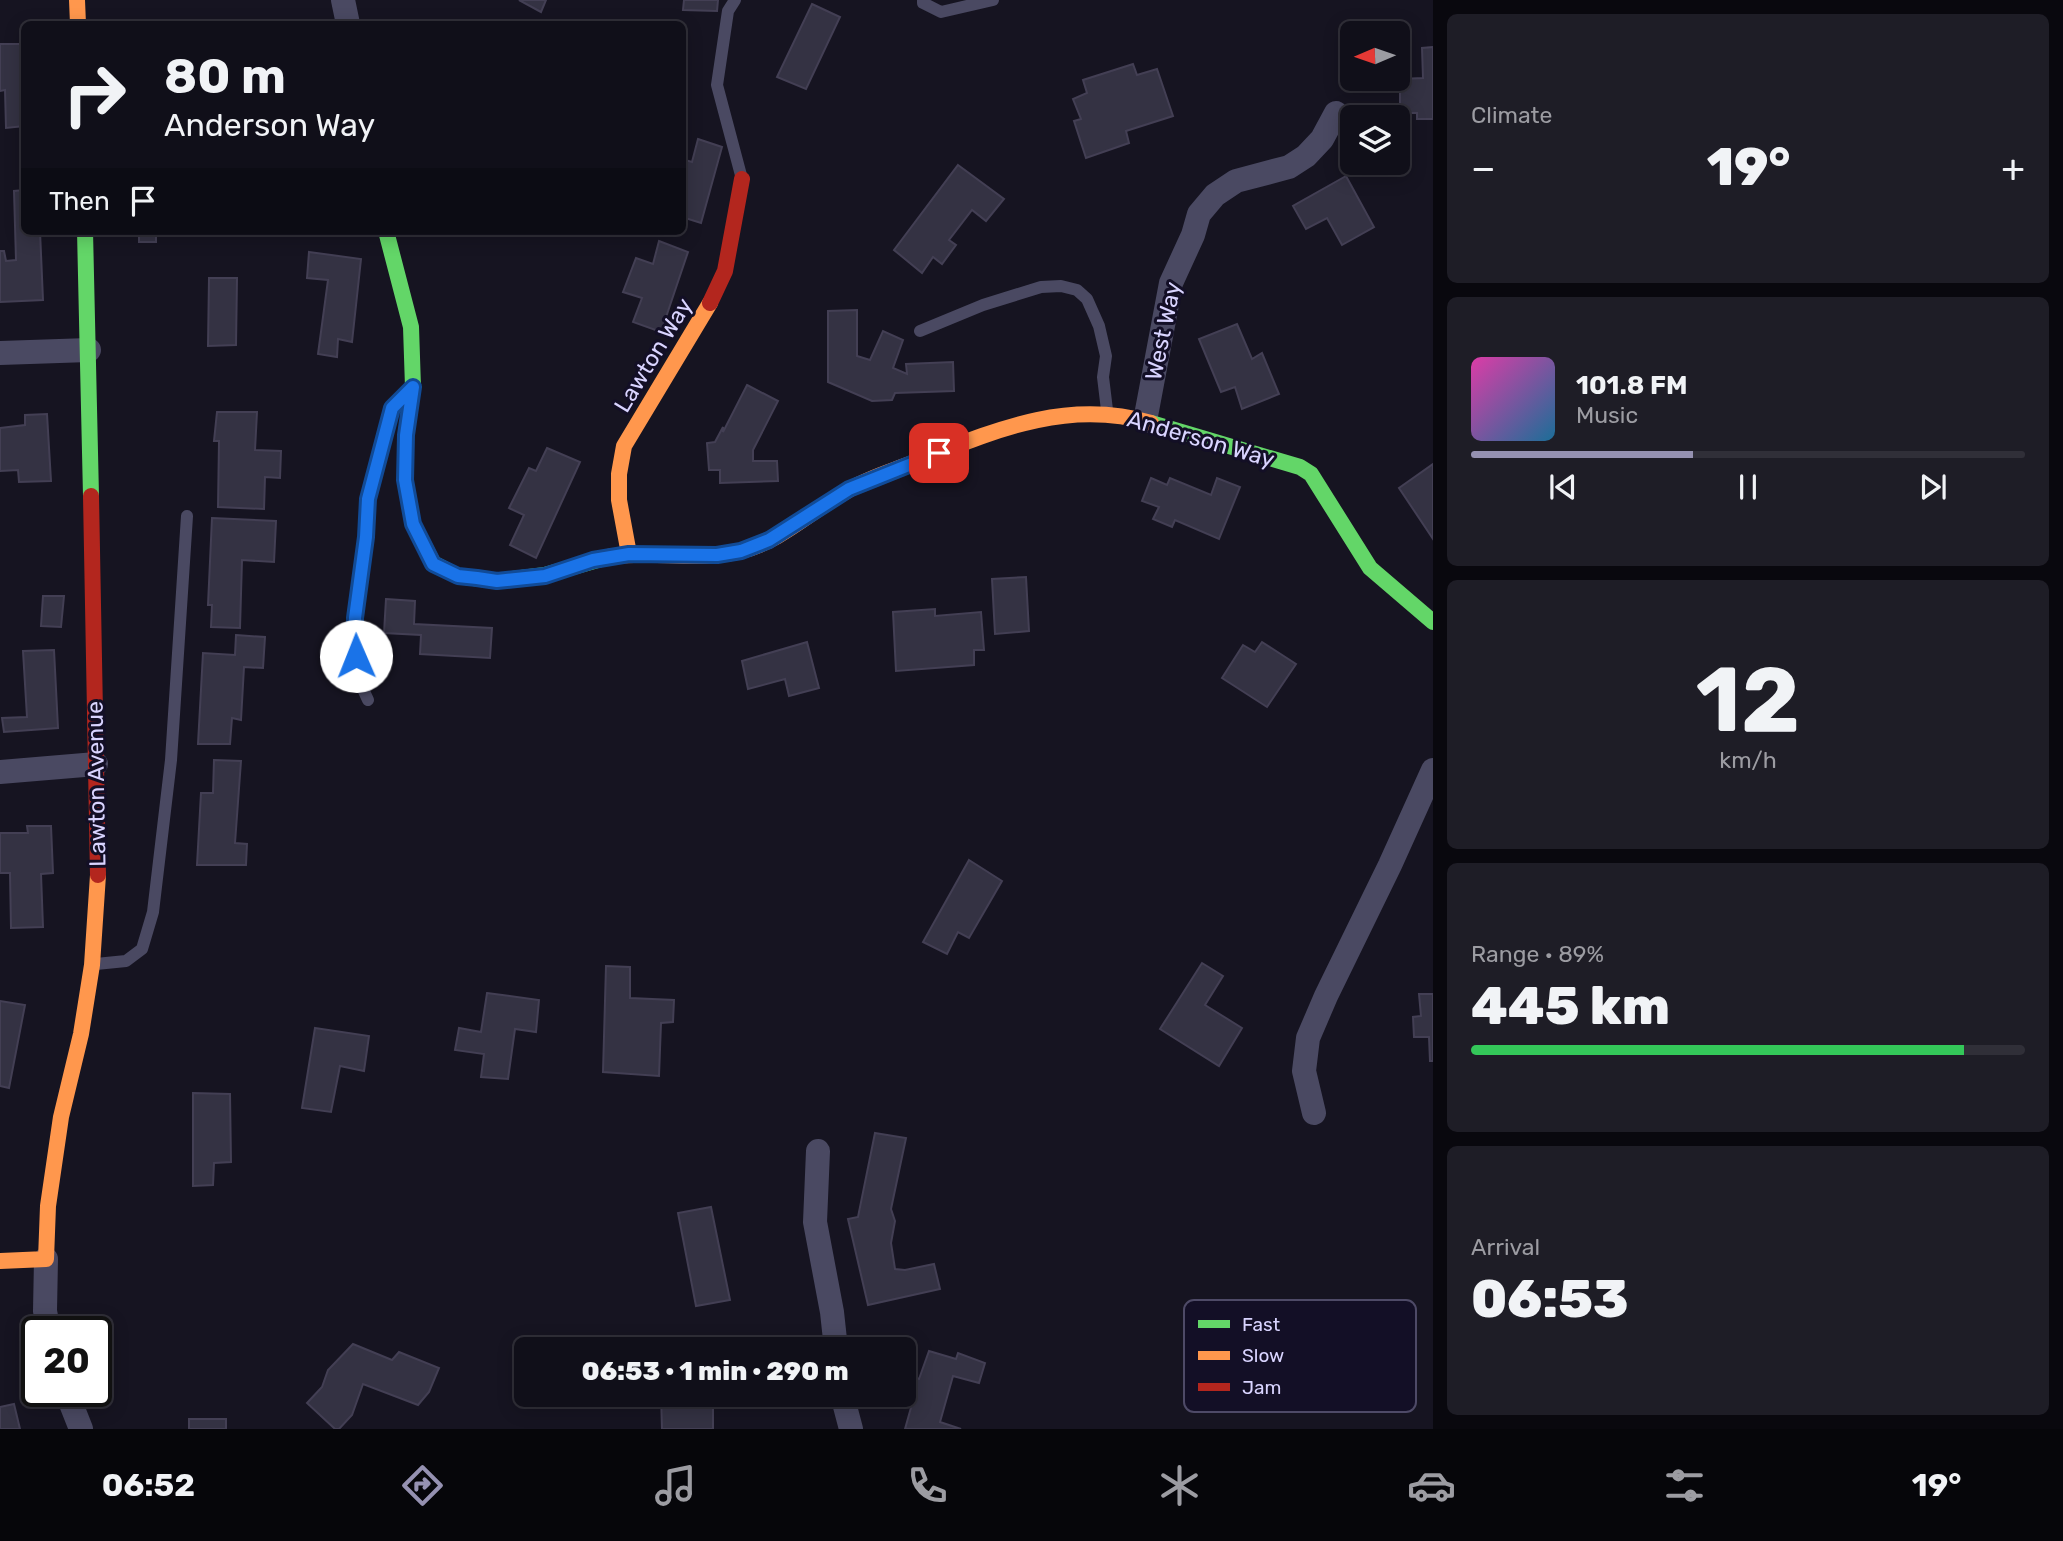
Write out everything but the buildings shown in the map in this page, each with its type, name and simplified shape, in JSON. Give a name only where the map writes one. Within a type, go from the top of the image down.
[{"type":"street","points":[[77,0],[78,21]]},
{"type":"street","points":[[343,0],[347,21]]},
{"type":"street","name":"West Way","points":[[1145,421],[1171,283],[1194,234],[1199,214],[1215,195],[1236,181],[1289,167],[1306,156],[1322,139],[1336,113]]},
{"type":"street","name":"Lawton Way","points":[[629,554],[618,496],[618,469],[624,446],[704,315],[724,271],[742,179]]},
{"type":"street","name":"Lawton Avenue","points":[[46,1316],[48,1206],[61,1117],[81,1034],[92,965],[99,865],[85,235]]},
{"type":"street","name":"Anderson Way","points":[[387,235],[411,327],[413,387],[406,435],[405,480],[413,524],[433,564],[458,576],[497,581],[545,576],[593,560],[629,554],[717,555],[741,551],[769,540],[849,489],[961,444],[1033,419],[1108,414],[1145,421],[1300,467],[1311,474],[1370,568],[1433,622]]},
{"type":"street","points":[[0,353],[89,350]]},
{"type":"street","points":[[0,772],[96,764]]},
{"type":"street","points":[[1314,1113],[1304,1072],[1308,1038],[1433,770]]},
{"type":"street","points":[[818,1151],[815,1222],[835,1337]]},
{"type":"street","points":[[0,1261],[46,1259]]},
{"type":"street","points":[[72,1407],[81,1429]]},
{"type":"street","points":[[845,1407],[851,1429]]},
{"type":"lane","points":[[735,0],[728,11],[717,85],[742,179]]},
{"type":"lane","points":[[923,0],[923,3],[941,12],[993,0]]},
{"type":"lane","points":[[919,331],[1041,287],[1061,286],[1077,290],[1087,299],[1099,326],[1106,356],[1103,377],[1108,414]]},
{"type":"lane","points":[[368,700],[356,674],[355,618],[366,537],[368,499],[392,408],[413,387]]},
{"type":"lane","points":[[92,965],[126,961],[142,949],[153,912],[171,760],[187,516]]},
{"type":"traffic: fast","points":[[85,235],[91,496]]},
{"type":"traffic: fast","points":[[387,235],[411,327],[413,387],[406,435],[405,480],[413,524],[433,563],[458,576],[497,581],[545,575],[608,557]]},
{"type":"traffic: fast","points":[[1151,423],[1300,467],[1311,474],[1370,568],[1433,622]]},
{"type":"traffic: slow","points":[[77,0],[78,21]]},
{"type":"traffic: slow","points":[[629,554],[619,500],[619,474],[624,446],[710,303]]},
{"type":"traffic: slow","points":[[608,557],[708,556],[755,547],[863,482],[1002,429],[1060,416],[1090,414],[1120,416],[1151,423]]},
{"type":"traffic: slow","points":[[0,1261],[46,1259],[48,1206],[61,1117],[81,1034],[92,965],[98,875]]},
{"type":"traffic: jam","points":[[710,303],[725,271],[742,179]]},
{"type":"traffic: jam","points":[[91,496],[98,875]]},
{"type":"route","points":[[356,656],[355,618],[366,537],[368,499],[392,408],[413,387],[406,435],[405,480],[413,524],[433,564],[458,576],[497,581],[545,576],[593,560],[629,554],[717,555],[741,551],[769,540],[849,489],[939,453]]}]
